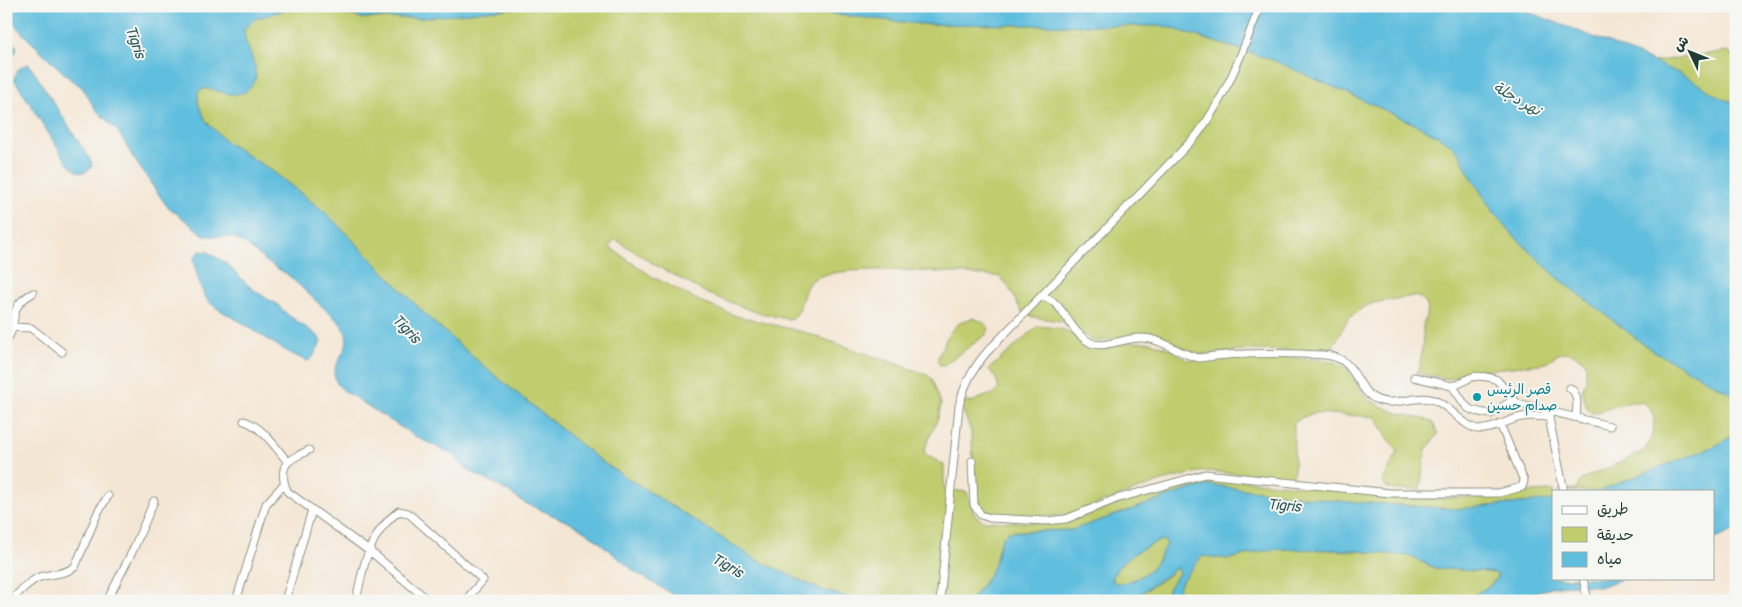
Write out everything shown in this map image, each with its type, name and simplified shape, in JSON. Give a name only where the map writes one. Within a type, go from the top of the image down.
[{"type":"street","points":[[940,601],[959,406],[966,383],[978,361],[1197,135],[1216,108],[1238,64],[1260,6]]},
{"type":"street","points":[[6,341],[11,334],[16,308],[25,298],[33,293]]},
{"type":"street","points":[[1042,296],[1054,302],[1073,328],[1095,344],[1146,338],[1162,341],[1199,358],[1260,353],[1325,355],[1339,359],[1348,365],[1367,393],[1376,400],[1390,402],[1426,398],[1441,403],[1477,429],[1484,429],[1522,417],[1548,414],[1576,417],[1610,426]]},
{"type":"street","points":[[12,327],[31,328],[62,352]]},
{"type":"street","points":[[1414,377],[1452,386],[1458,386],[1475,376],[1494,378],[1498,380],[1517,403],[1548,414]]},
{"type":"street","points":[[1452,386],[1466,407],[1473,411],[1491,414],[1513,400]]},
{"type":"street","points":[[1570,388],[1576,395],[1578,406],[1576,417]]},
{"type":"street","points":[[1548,414],[1563,489]]},
{"type":"street","points":[[244,421],[252,424],[265,434],[288,462]]},
{"type":"street","points":[[972,461],[974,505],[981,515],[990,518],[1046,521],[1066,518],[1116,499],[1205,474],[1390,492],[1499,493],[1522,487],[1524,481],[1500,424]]},
{"type":"street","points":[[309,450],[288,462],[283,471],[284,484],[291,495],[368,550],[429,601]]},
{"type":"street","points":[[236,601],[266,504],[284,484]]},
{"type":"street","points":[[12,601],[16,594],[40,578],[68,572],[75,567],[98,512],[108,496]]},
{"type":"street","points":[[107,601],[133,550],[154,500]]},
{"type":"street","points":[[285,601],[312,510]]},
{"type":"street","points":[[356,601],[371,543],[397,512],[400,511],[408,513],[483,580],[464,601]]},
{"type":"street","points":[[1583,580],[1588,601]]},
{"type":"green space","points":[[529,6],[764,6],[919,24],[1165,26],[1253,53],[1273,60],[1378,107],[1425,129],[1449,143],[1460,154],[1468,172],[1491,208],[1511,233],[1557,277],[1650,349],[1736,396],[1736,433],[1720,444],[1602,490],[1568,490],[1577,489],[1579,483],[1586,477],[1643,451],[1651,440],[1653,432],[1654,424],[1651,410],[1640,402],[1635,402],[1591,413],[1587,408],[1582,391],[1586,381],[1586,363],[1576,355],[1566,352],[1557,355],[1547,363],[1468,372],[1450,379],[1416,373],[1420,366],[1423,325],[1428,310],[1426,303],[1421,298],[1413,296],[1373,303],[1362,308],[1348,319],[1330,352],[1252,350],[1198,355],[1154,335],[1137,334],[1097,342],[1065,322],[1033,317],[1022,312],[1008,286],[1000,277],[995,276],[927,271],[867,270],[821,276],[809,283],[794,318],[786,319],[753,311],[708,294],[655,265],[615,239],[609,247],[653,277],[705,304],[737,316],[803,332],[926,374],[932,379],[941,404],[938,418],[924,450],[926,455],[944,465],[945,489],[967,492],[974,514],[983,521],[1068,522],[1144,494],[1208,477],[1435,498],[1485,497],[1552,491],[1552,500],[1457,509],[1337,501],[1210,485],[1191,489],[1072,530],[1013,531],[1000,542],[995,563],[989,575],[970,601],[859,601],[819,589],[757,560],[602,462],[487,369],[430,319],[327,214],[272,171],[225,141],[206,121],[198,103],[198,93],[201,89],[208,88],[236,94],[256,77],[244,35],[244,29],[255,19],[291,8],[322,9],[361,18],[424,18]]},
{"type":"green space","points":[[1727,51],[1736,58],[1736,103],[1720,98],[1684,76],[1652,62]]},
{"type":"green space","points":[[973,318],[983,322],[989,328],[987,334],[944,365],[940,365],[938,357],[950,332],[959,324]]},
{"type":"green space","points":[[1038,326],[1067,331],[1098,350],[1130,342],[1151,342],[1170,349],[1188,360],[1254,355],[1325,360],[1340,364],[1347,368],[1366,397],[1371,401],[1394,412],[1428,420],[1433,423],[1438,434],[1426,450],[1420,489],[1393,489],[1385,486],[1382,482],[1398,452],[1376,417],[1314,413],[1294,423],[1294,474],[1291,479],[1207,471],[1162,481],[1073,513],[1040,517],[985,515],[979,509],[976,499],[971,431],[961,406],[967,401],[971,403],[998,390],[996,379],[989,369]]},
{"type":"green space","points":[[1162,540],[1167,545],[1150,569],[1129,582],[1113,582],[1113,575],[1123,562],[1139,551]]},
{"type":"green space","points":[[1281,549],[1392,553],[1409,556],[1435,568],[1489,572],[1496,573],[1497,576],[1492,584],[1465,601],[1173,601],[1183,579],[1202,555],[1229,559],[1262,551]]},
{"type":"green space","points":[[1179,567],[1179,574],[1169,587],[1165,601],[1130,601],[1169,575],[1176,568]]},
{"type":"water","name":"Tigris","points":[[6,6],[529,6],[424,18],[361,18],[322,9],[291,8],[255,19],[244,29],[256,74],[250,88],[239,94],[201,89],[198,93],[198,103],[206,121],[225,141],[272,171],[327,214],[430,319],[487,369],[602,462],[757,560],[819,589],[859,601],[684,601],[635,572],[577,526],[525,503],[497,485],[473,473],[463,466],[455,456],[413,435],[343,390],[336,381],[334,373],[347,342],[339,322],[288,275],[267,262],[248,246],[232,237],[208,236],[201,233],[166,205],[134,159],[119,133],[96,110],[82,87],[70,79],[23,34],[6,14]]},
{"type":"water","name":"نهر دجلة","points":[[764,6],[1513,6],[1643,57],[1685,76],[1716,95],[1736,103],[1736,396],[1650,349],[1557,277],[1511,233],[1491,208],[1468,172],[1460,154],[1449,143],[1425,129],[1273,60],[1165,26],[919,24]]},
{"type":"water","points":[[6,35],[17,47],[15,53],[7,61]]},
{"type":"water","points":[[29,64],[91,161],[92,166],[86,172],[77,171],[68,164],[14,79],[19,69]]},
{"type":"water","points":[[200,251],[208,252],[226,263],[249,286],[276,303],[288,315],[318,336],[321,342],[313,357],[308,361],[291,353],[209,302],[202,289],[195,266],[194,257]]},
{"type":"water","points":[[1736,433],[1736,530],[1714,540],[1714,490],[1602,490],[1720,444]]},
{"type":"water","name":"Tigris","points":[[1210,485],[1337,501],[1457,509],[1552,500],[1552,580],[1619,580],[1602,586],[1567,585],[1551,587],[1515,601],[1465,601],[1492,584],[1497,578],[1497,574],[1435,568],[1409,556],[1349,550],[1281,549],[1262,551],[1229,559],[1202,556],[1183,579],[1173,601],[1165,601],[1169,587],[1179,574],[1178,567],[1130,601],[970,601],[990,574],[1000,543],[1008,532],[1072,530],[1191,489]],"holes":[[[1162,540],[1167,545],[1154,566],[1146,573],[1129,582],[1113,582],[1113,575],[1117,569],[1131,556]]]},
{"type":"place","name":"قصر الرئيس صدام حسين","points":[[1477,397]]}]
